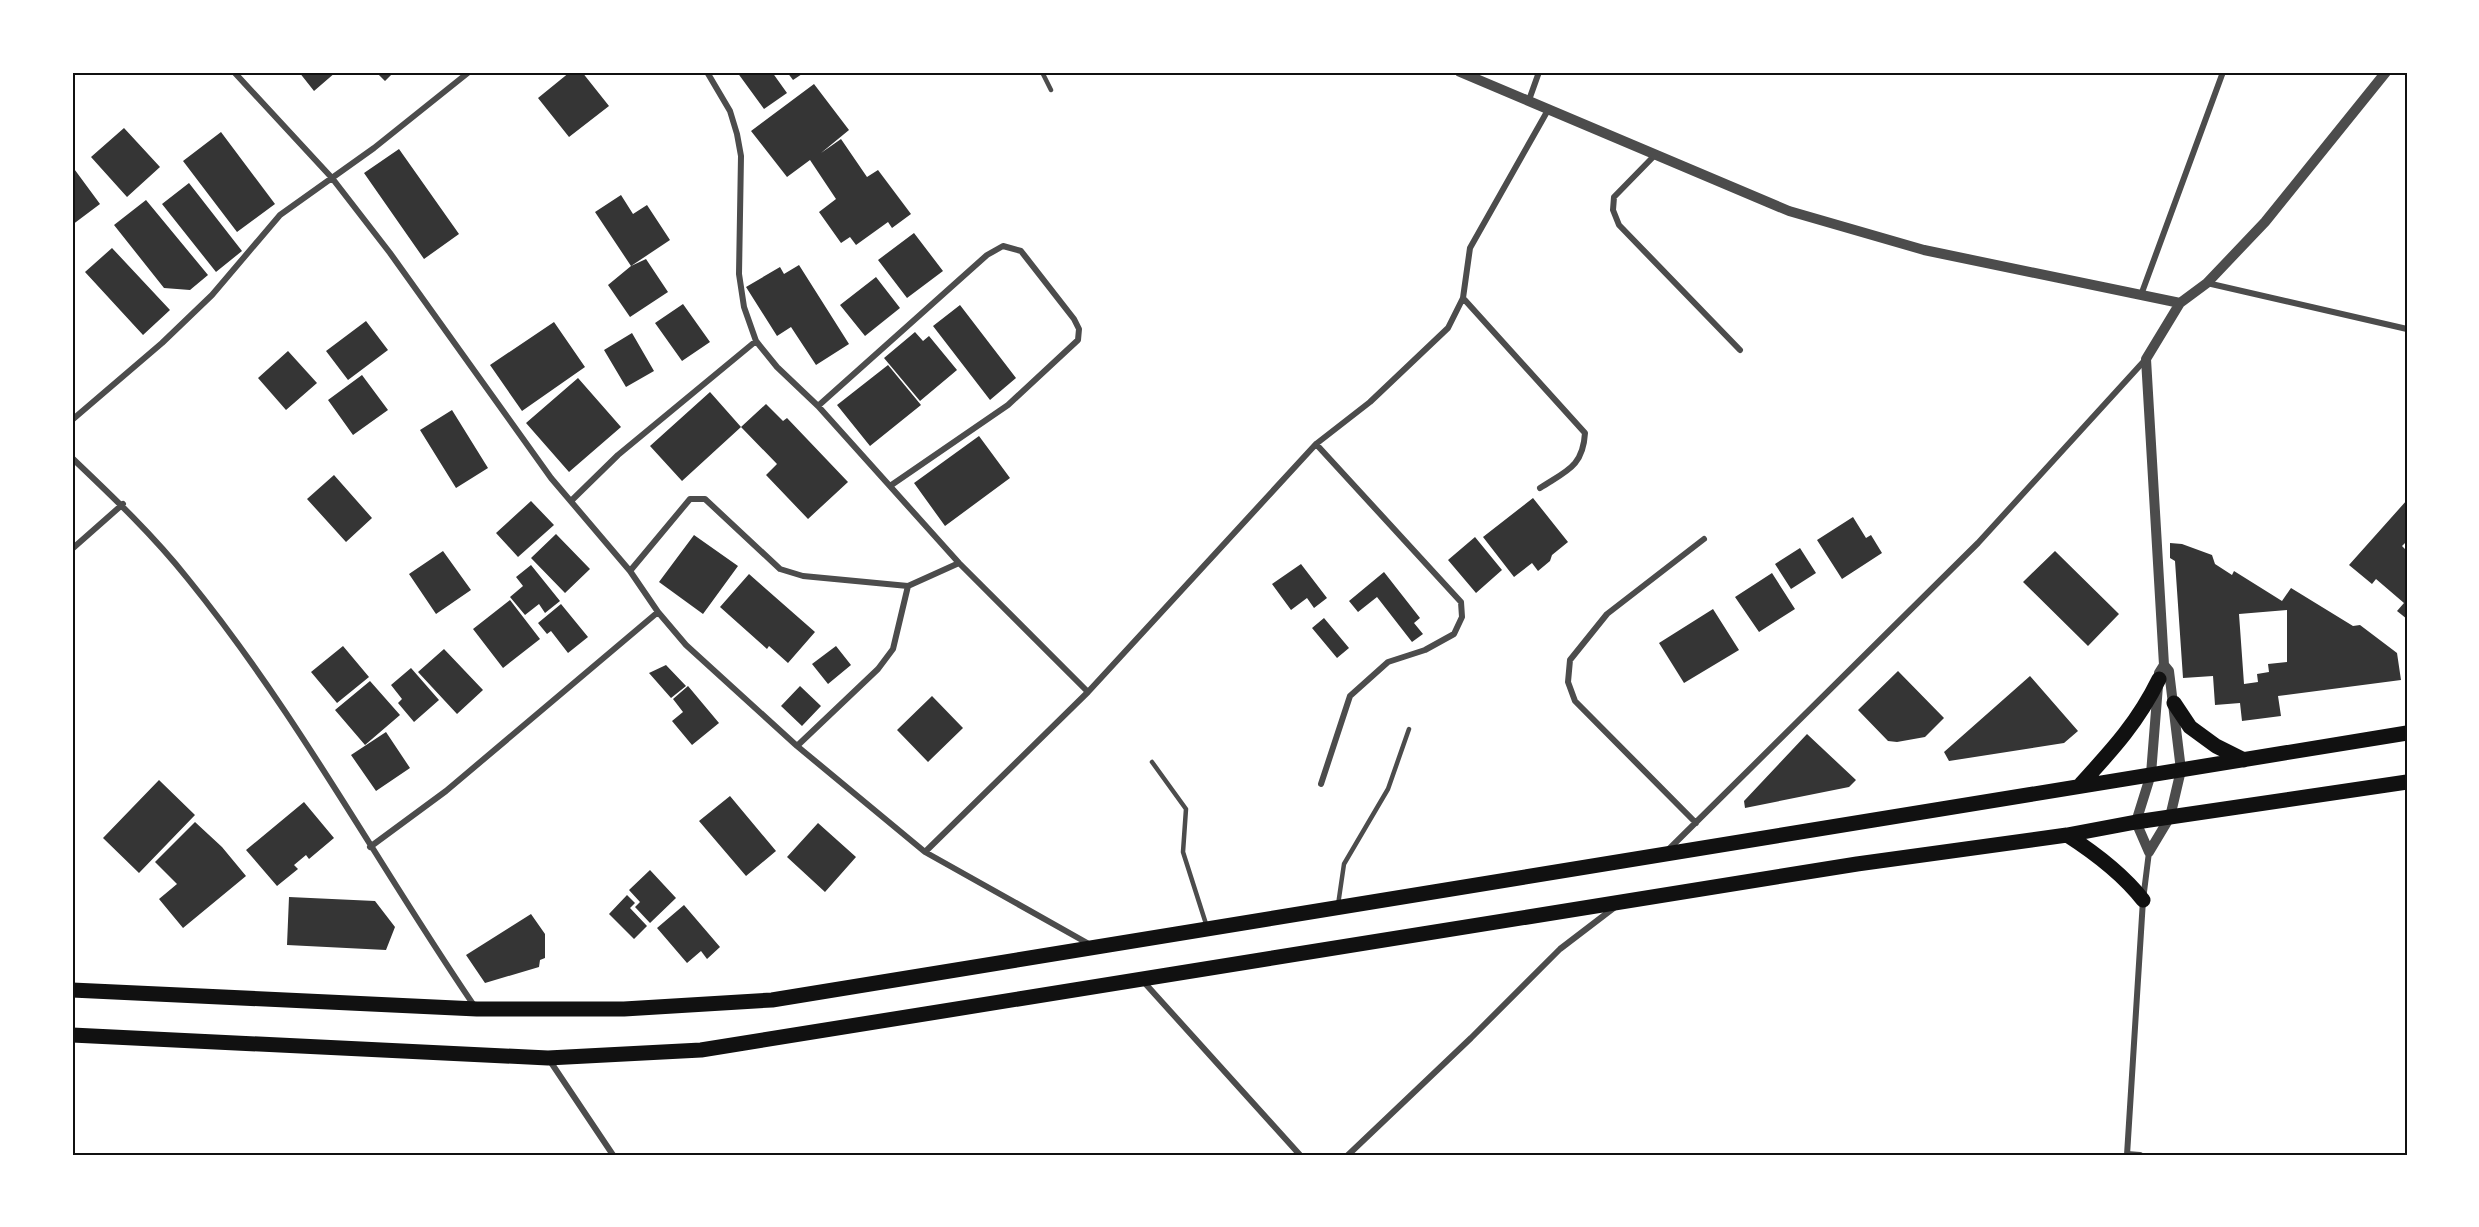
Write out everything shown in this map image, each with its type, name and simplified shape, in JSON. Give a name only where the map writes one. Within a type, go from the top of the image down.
[{"type":"main road","points":[[2081,784],[2144,710],[2161,672]]},
{"type":"main road","points":[[2174,703],[2190,727],[2216,746],[2244,760]]},
{"type":"main road","points":[[72,990],[477,1009],[624,1009],[772,1000],[2081,784],[2407,733]]},
{"type":"main road","points":[[72,1035],[548,1058],[701,1050],[1857,864],[2067,835],[2136,822],[2407,782]]},
{"type":"main road","points":[[2067,835],[2130,883],[2143,900]]},
{"type":"street","points":[[234,72],[332,178],[390,253],[551,478],[630,571],[658,612],[686,645],[797,746],[926,852],[1094,947]]},
{"type":"street","points":[[72,420],[162,343],[212,295],[280,215],[415,117],[470,72]]},
{"type":"street","points":[[707,72],[730,111],[737,134],[741,156],[739,274],[744,307],[756,341],[777,367],[818,406],[959,562],[1088,692]]},
{"type":"street","points":[[1460,72],[1789,211],[1924,250],[2180,303]]},
{"type":"street","points":[[1528,100],[1539,72]]},
{"type":"street","points":[[2141,295],[2223,72]]},
{"type":"street","points":[[1665,854],[1978,543],[2146,359],[2180,303],[2207,283],[2265,222],[2386,72]]},
{"type":"street","points":[[926,852],[1088,692],[1316,444],[1370,402],[1448,328],[1463,298],[1470,248],[1548,110]]},
{"type":"street","points":[[1655,155],[1614,197],[1613,210],[1619,225],[1740,350]]},
{"type":"street","points":[[818,406],[987,255],[1003,246],[1021,251],[1074,319],[1079,329],[1078,340],[1008,405],[890,486]]},
{"type":"street","points":[[2207,283],[2407,330]]},
{"type":"street","points":[[1463,298],[1585,433],[1584,447],[1577,463],[1540,488]]},
{"type":"street","points":[[571,501],[618,455],[756,341]]},
{"type":"street","points":[[2146,359],[2161,672],[2151,774],[2136,822],[2150,852]]},
{"type":"street","points":[[1316,444],[1461,602],[1462,617],[1454,634],[1425,650],[1388,662],[1350,696],[1320,784]]},
{"type":"street","points":[[72,458],[123,504],[188,578],[227,630],[316,759],[370,847],[477,1009]]},
{"type":"street","points":[[630,571],[690,499],[698,498],[705,499],[780,569],[803,576],[908,586],[959,562]]},
{"type":"street","points":[[72,549],[123,504]]},
{"type":"street","points":[[1696,823],[1575,701],[1568,682],[1570,660],[1607,614],[1704,538]]},
{"type":"street","points":[[797,746],[878,669],[892,649],[908,586]]},
{"type":"street","points":[[370,847],[446,791],[658,612]]},
{"type":"street","points":[[2140,1155],[2127,1155],[2143,900],[2150,852],[2170,817],[2181,770],[2169,671],[2161,672]]},
{"type":"street","points":[[1348,1155],[1471,1038],[1560,949],[1619,904]]},
{"type":"street","points":[[1141,980],[1300,1155]]},
{"type":"street","points":[[548,1058],[613,1155]]},
{"type":"lane","points":[[1041,72],[1051,90]]},
{"type":"lane","points":[[1337,907],[1344,864],[1388,789],[1409,729]]},
{"type":"lane","points":[[1152,762],[1186,809],[1183,852],[1208,928]]},
{"type":"building","points":[[299,72],[336,72],[314,91]]},
{"type":"building","points":[[376,72],[394,72],[385,81]]},
{"type":"building","points":[[570,72],[582,72],[609,106],[569,137],[538,98]]},
{"type":"building","points":[[737,72],[772,72],[787,93],[764,109]]},
{"type":"building","points":[[787,72],[805,72],[793,80]]},
{"type":"building","points":[[814,84],[849,130],[821,153],[841,139],[867,177],[878,170],[911,214],[892,228],[888,222],[856,245],[850,237],[841,243],[819,212],[836,199],[810,160],[787,177],[751,131]]},
{"type":"building","points":[[124,128],[160,167],[127,197],[91,157]]},
{"type":"building","points":[[221,132],[275,204],[237,232],[183,161]]},
{"type":"building","points":[[399,149],[459,234],[424,259],[364,173]]},
{"type":"building","points":[[72,166],[100,204],[72,225]]},
{"type":"building","points":[[189,183],[242,251],[216,272],[162,204]]},
{"type":"building","points":[[621,195],[633,214],[647,205],[670,240],[631,266],[595,212]]},
{"type":"building","points":[[146,200],[208,275],[190,290],[164,288],[114,225]]},
{"type":"building","points":[[914,233],[943,271],[907,298],[878,260]]},
{"type":"building","points":[[112,248],[170,310],[143,335],[85,272]]},
{"type":"building","points":[[646,259],[668,292],[630,317],[608,285],[631,266]]},
{"type":"building","points":[[799,265],[849,344],[816,365],[791,327],[777,336],[746,287],[780,267],[784,274]]},
{"type":"building","points":[[876,277],[900,308],[865,336],[840,305]]},
{"type":"building","points":[[683,304],[710,342],[682,361],[655,323]]},
{"type":"building","points":[[960,305],[1016,378],[990,400],[933,326]]},
{"type":"building","points":[[366,321],[388,350],[348,380],[326,351]]},
{"type":"building","points":[[554,322],[585,367],[522,411],[490,365]]},
{"type":"building","points":[[915,332],[923,341],[929,336],[957,370],[920,401],[884,358]]},
{"type":"building","points":[[632,333],[654,371],[626,387],[604,350]]},
{"type":"building","points":[[288,351],[317,383],[286,410],[258,378]]},
{"type":"building","points":[[888,365],[921,405],[870,446],[837,405]]},
{"type":"building","points":[[362,375],[388,410],[353,435],[328,400]]},
{"type":"building","points":[[578,378],[621,427],[569,472],[526,423]]},
{"type":"building","points":[[710,392],[741,427],[682,481],[650,446]]},
{"type":"building","points":[[766,404],[783,421],[787,418],[848,482],[808,519],[766,475],[777,464],[741,427]]},
{"type":"building","points":[[452,410],[488,468],[456,488],[420,430]]},
{"type":"building","points":[[979,436],[1010,478],[945,526],[914,483]]},
{"type":"building","points":[[334,475],[372,518],[346,542],[307,499]]},
{"type":"building","points":[[1533,498],[1568,542],[1538,571],[1532,563],[1514,577],[1483,537]]},
{"type":"building","points":[[2407,500],[2407,541],[2402,546],[2407,551],[2407,619],[2397,611],[2404,603],[2376,579],[2372,584],[2349,565]]},
{"type":"building","points":[[531,501],[554,525],[518,557],[496,533]]},
{"type":"building","points":[[1853,517],[1866,538],[1871,535],[1882,553],[1842,579],[1817,540]]},
{"type":"building","points":[[556,534],[590,569],[565,593],[531,558]]},
{"type":"building","points":[[694,535],[738,566],[703,614],[659,582]]},
{"type":"building","points":[[1475,537],[1502,570],[1476,593],[1448,560]]},
{"type":"building","points":[[2170,543],[2182,544],[2212,555],[2215,564],[2232,575],[2234,571],[2282,601],[2291,588],[2353,626],[2360,625],[2397,653],[2401,680],[2278,696],[2281,716],[2242,721],[2240,703],[2215,705],[2213,676],[2183,678],[2175,561],[2170,558]],"holes":[[[2287,610],[2287,662],[2268,664],[2269,672],[2257,674],[2258,682],[2244,684],[2239,614]]]},
{"type":"building","points":[[1800,548],[1816,573],[1791,589],[1775,564]]},
{"type":"building","points":[[443,551],[471,590],[436,614],[409,574]]},
{"type":"building","points":[[2055,551],[2119,614],[2088,646],[2023,582]]},
{"type":"building","points":[[1301,564],[1327,598],[1314,608],[1307,598],[1291,610],[1272,584]]},
{"type":"building","points":[[531,565],[560,601],[545,613],[539,604],[525,615],[510,597],[523,586],[516,577]]},
{"type":"building","points":[[1384,572],[1420,618],[1414,623],[1423,634],[1412,642],[1377,597],[1358,612],[1349,601]]},
{"type":"building","points":[[1772,573],[1795,609],[1759,632],[1735,597]]},
{"type":"building","points":[[749,574],[815,632],[788,663],[769,646],[767,649],[720,607]]},
{"type":"building","points":[[510,600],[540,639],[503,668],[473,629]]},
{"type":"building","points":[[561,604],[588,637],[568,653],[551,631],[547,634],[538,623]]},
{"type":"building","points":[[1713,609],[1739,650],[1684,683],[1659,643]]},
{"type":"building","points":[[1324,618],[1349,648],[1337,658],[1312,628]]},
{"type":"building","points":[[343,646],[369,677],[337,703],[311,672]]},
{"type":"building","points":[[836,646],[851,665],[828,684],[812,664]]},
{"type":"building","points":[[444,649],[483,690],[457,714],[418,672]]},
{"type":"building","points":[[666,665],[686,686],[671,698],[649,673]]},
{"type":"building","points":[[411,668],[439,700],[414,722],[398,703],[402,699],[391,685]]},
{"type":"building","points":[[1898,671],[1944,718],[1925,737],[1897,742],[1888,741],[1858,710]]},
{"type":"building","points":[[2030,676],[2078,731],[2064,743],[1949,761],[1944,752]]},
{"type":"building","points":[[370,681],[400,715],[365,745],[335,710]]},
{"type":"building","points":[[688,686],[719,723],[692,745],[672,721],[683,712],[673,699]]},
{"type":"building","points":[[800,686],[821,706],[802,726],[781,706]]},
{"type":"building","points":[[932,696],[963,728],[928,762],[897,730]]},
{"type":"building","points":[[386,732],[410,768],[376,791],[351,755]]},
{"type":"building","points":[[1807,734],[1856,780],[1849,787],[1745,808],[1744,801]]},
{"type":"building","points":[[159,780],[195,815],[139,873],[103,838]]},
{"type":"building","points":[[730,796],[776,851],[746,876],[699,821]]},
{"type":"building","points":[[304,802],[334,838],[309,859],[306,855],[294,865],[298,869],[277,886],[246,850]]},
{"type":"building","points":[[195,822],[222,847],[246,876],[183,928],[159,899],[177,884],[155,862]]},
{"type":"building","points":[[818,823],[856,857],[825,892],[787,857]]},
{"type":"building","points":[[650,870],[676,898],[650,923],[635,907],[640,902],[629,890]]},
{"type":"building","points":[[627,895],[635,903],[630,908],[647,926],[634,939],[609,914]]},
{"type":"building","points":[[289,897],[375,901],[395,927],[386,950],[287,945]]},
{"type":"building","points":[[684,905],[720,947],[707,959],[701,951],[687,963],[657,928]]},
{"type":"building","points":[[531,914],[545,934],[545,958],[540,960],[539,967],[485,983],[466,955]]}]
